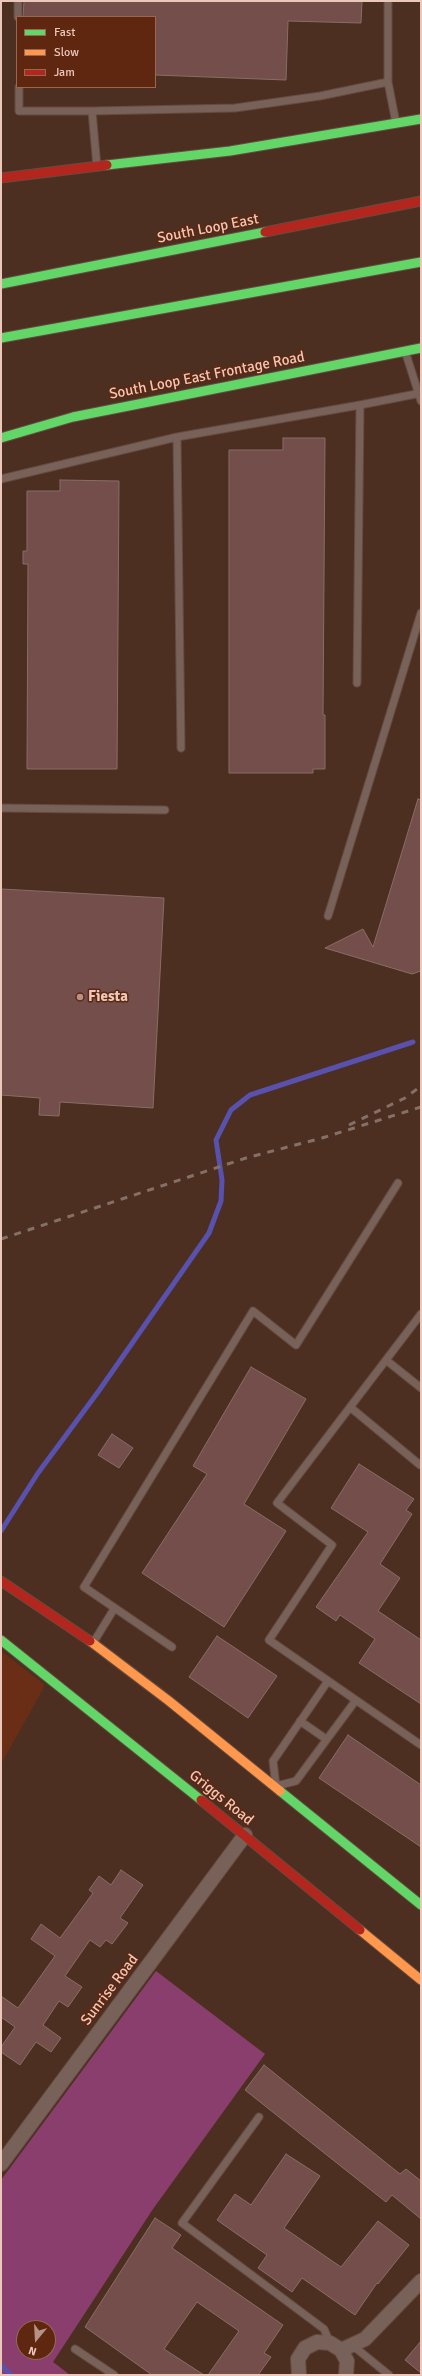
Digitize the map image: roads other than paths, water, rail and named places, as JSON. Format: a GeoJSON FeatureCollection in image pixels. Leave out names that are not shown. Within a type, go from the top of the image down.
{"type":"FeatureCollection","features":[{"type":"Feature","properties":{"kind":"main road"},"geometry":{"type":"LineString","coordinates":[[1,178],[97,168],[230,151],[421,119]]}},
{"type":"Feature","properties":{"kind":"main road","name":"South Loop East"},"geometry":{"type":"LineString","coordinates":[[1,284],[421,201]]}},
{"type":"Feature","properties":{"kind":"main road"},"geometry":{"type":"LineString","coordinates":[[1,338],[421,262]]}},
{"type":"Feature","properties":{"kind":"main road"},"geometry":{"type":"LineString","coordinates":[[400,266],[421,267]]}},
{"type":"Feature","properties":{"kind":"main road","name":"South Loop East Frontage Road"},"geometry":{"type":"LineString","coordinates":[[1,438],[74,416],[421,348]]}},
{"type":"Feature","properties":{"kind":"main road"},"geometry":{"type":"LineString","coordinates":[[1,1581],[93,1643],[276,1786],[421,1905]]}},
{"type":"Feature","properties":{"kind":"main road","name":"Griggs Road"},"geometry":{"type":"LineString","coordinates":[[3,1643],[245,1835],[421,1980]]}},
{"type":"Feature","properties":{"kind":"street","name":"Sunrise Road"},"geometry":{"type":"LineString","coordinates":[[1,2164],[245,1835]]}},
{"type":"Feature","properties":{"kind":"street"},"geometry":{"type":"LineString","coordinates":[[299,2375],[298,2359],[305,2348],[317,2342],[341,2346],[365,2340],[421,2281]]}},
{"type":"Feature","properties":{"kind":"street"},"geometry":{"type":"LineString","coordinates":[[341,2346],[347,2361],[346,2375]]}},
{"type":"Feature","properties":{"kind":"lane"},"geometry":{"type":"LineString","coordinates":[[18,1],[18,16]]}},
{"type":"Feature","properties":{"kind":"lane"},"geometry":{"type":"LineString","coordinates":[[388,1],[388,82],[396,124]]}},
{"type":"Feature","properties":{"kind":"lane"},"geometry":{"type":"LineString","coordinates":[[19,88],[19,110],[92,111],[235,108],[320,96],[388,82]]}},
{"type":"Feature","properties":{"kind":"lane"},"geometry":{"type":"LineString","coordinates":[[92,111],[97,168]]}},
{"type":"Feature","properties":{"kind":"lane"},"geometry":{"type":"LineString","coordinates":[[405,351],[420,393],[421,402]]}},
{"type":"Feature","properties":{"kind":"lane"},"geometry":{"type":"LineString","coordinates":[[1,479],[177,437],[420,393]]}},
{"type":"Feature","properties":{"kind":"lane"},"geometry":{"type":"LineString","coordinates":[[357,683],[360,405]]}},
{"type":"Feature","properties":{"kind":"lane"},"geometry":{"type":"LineString","coordinates":[[177,437],[181,748]]}},
{"type":"Feature","properties":{"kind":"lane"},"geometry":{"type":"LineString","coordinates":[[328,916],[421,613]]}},
{"type":"Feature","properties":{"kind":"lane"},"geometry":{"type":"LineString","coordinates":[[1,808],[165,810]]}},
{"type":"Feature","properties":{"kind":"lane"},"geometry":{"type":"LineString","coordinates":[[172,1647],[114,1609],[84,1587],[253,1311],[296,1345],[398,1183]]}},
{"type":"Feature","properties":{"kind":"lane"},"geometry":{"type":"LineString","coordinates":[[421,1314],[277,1503],[332,1545],[269,1640],[421,1745]]}},
{"type":"Feature","properties":{"kind":"lane"},"geometry":{"type":"LineString","coordinates":[[386,1360],[421,1388]]}},
{"type":"Feature","properties":{"kind":"lane"},"geometry":{"type":"LineString","coordinates":[[350,1407],[420,1465],[421,1463]]}},
{"type":"Feature","properties":{"kind":"lane"},"geometry":{"type":"LineString","coordinates":[[93,1643],[114,1609]]}},
{"type":"Feature","properties":{"kind":"lane"},"geometry":{"type":"LineString","coordinates":[[328,1681],[273,1762],[276,1786],[296,1781],[356,1700]]}},
{"type":"Feature","properties":{"kind":"lane"},"geometry":{"type":"LineString","coordinates":[[300,1721],[326,1739]]}},
{"type":"Feature","properties":{"kind":"lane"},"geometry":{"type":"LineString","coordinates":[[259,2117],[182,2223],[324,2329],[341,2346],[389,2375]]}},
{"type":"Feature","properties":{"kind":"lane"},"geometry":{"type":"LineString","coordinates":[[76,2349],[114,2375]]}},
{"type":"Feature","properties":{"kind":"waterway"},"geometry":{"type":"LineString","coordinates":[[1,1531],[38,1473],[98,1392],[209,1233],[221,1201],[222,1180],[216,1140],[231,1110],[250,1095],[413,1042]]}},
{"type":"Feature","properties":{"kind":"waterway"},"geometry":{"type":"LineString","coordinates":[[1,2365],[11,2375]]}},
{"type":"Feature","properties":{"kind":"railway"},"geometry":{"type":"LineString","coordinates":[[349,1125],[405,1098],[421,1086]]}},
{"type":"Feature","properties":{"kind":"railway"},"geometry":{"type":"LineString","coordinates":[[1,1239],[246,1158],[322,1138],[421,1107]]}},
{"type":"Feature","properties":{"kind":"place","name":"Fiesta"},"geometry":{"type":"Point","coordinates":[80,997]}}]}
